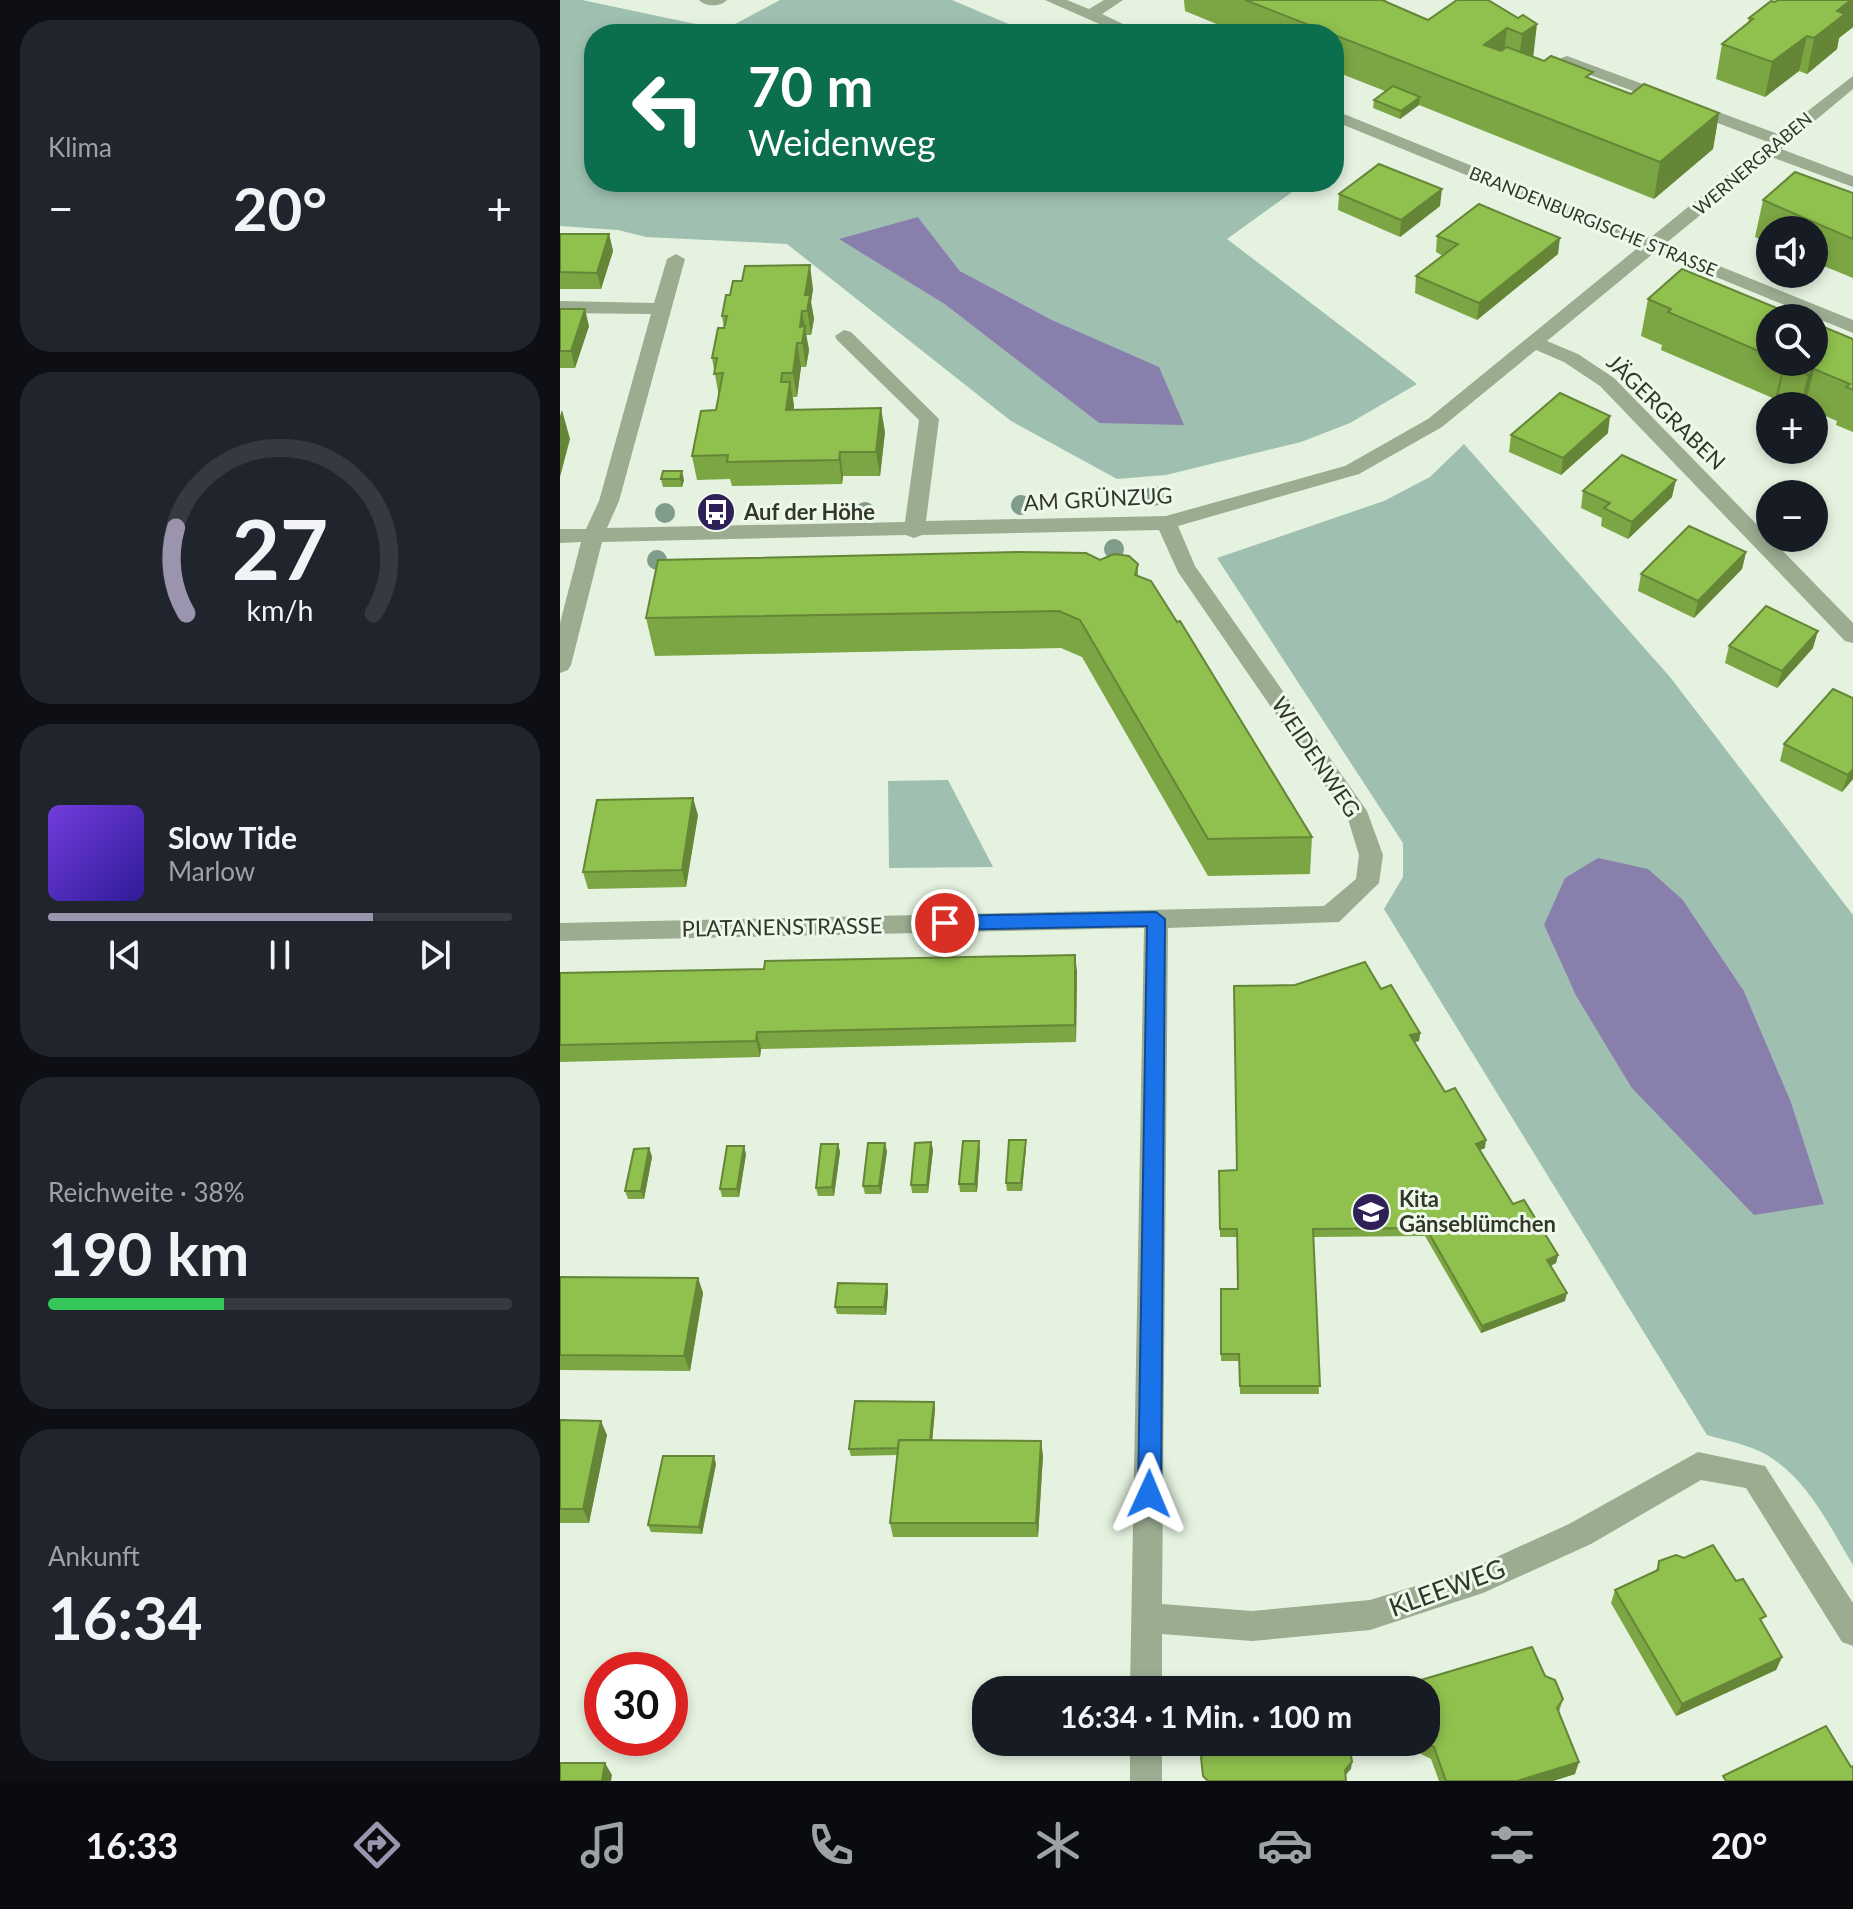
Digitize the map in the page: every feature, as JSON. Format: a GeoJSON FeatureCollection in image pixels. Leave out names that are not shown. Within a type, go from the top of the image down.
{"type":"FeatureCollection","features":[{"type":"Feature","properties":{"kind":"street"},"geometry":{"type":"LineString","coordinates":[[707,0],[719,0]]}},
{"type":"Feature","properties":{"kind":"street"},"geometry":{"type":"LineString","coordinates":[[1053,0],[1112,24]]}},
{"type":"Feature","properties":{"kind":"street"},"geometry":{"type":"LineString","coordinates":[[1090,15],[1115,0]]}},
{"type":"Feature","properties":{"kind":"street"},"geometry":{"type":"LineString","coordinates":[[1567,61],[1853,182]]}},
{"type":"Feature","properties":{"kind":"street","name":"WERNERGRABEN"},"geometry":{"type":"LineString","coordinates":[[1652,247],[1853,81]]}},
{"type":"Feature","properties":{"kind":"street","name":"BRANDENBURGISCHE STRASSE"},"geometry":{"type":"LineString","coordinates":[[1344,119],[1853,327]]}},
{"type":"Feature","properties":{"kind":"street","name":"AM GRÜNZUG"},"geometry":{"type":"LineString","coordinates":[[560,536],[914,531],[1166,523],[1352,470],[1435,423],[1652,247]]}},
{"type":"Feature","properties":{"kind":"street"},"geometry":{"type":"LineString","coordinates":[[560,665],[593,536],[609,501],[676,259]]}},
{"type":"Feature","properties":{"kind":"street"},"geometry":{"type":"LineString","coordinates":[[560,307],[660,309]]}},
{"type":"Feature","properties":{"kind":"street"},"geometry":{"type":"LineString","coordinates":[[844,336],[929,419],[914,531]]}},
{"type":"Feature","properties":{"kind":"street","name":"JÄGERGRABEN"},"geometry":{"type":"LineString","coordinates":[[1534,342],[1571,358],[1607,382],[1853,636]]}},
{"type":"Feature","properties":{"kind":"street","name":"WEIDENWEG"},"geometry":{"type":"LineString","coordinates":[[1099,919],[1330,915],[1367,883],[1371,855],[1359,817],[1185,567],[1166,523]]}},
{"type":"Feature","properties":{"kind":"street","name":"PLATANENSTRASSE"},"geometry":{"type":"LineString","coordinates":[[560,932],[1099,919]]}},
{"type":"Feature","properties":{"kind":"street"},"geometry":{"type":"LineString","coordinates":[[1146,1676],[1156,919]]}},
{"type":"Feature","properties":{"kind":"street","name":"KLEEWEG"},"geometry":{"type":"LineString","coordinates":[[1147,1618],[1252,1626],[1370,1615],[1472,1583],[1580,1534],[1698,1466],[1724,1468],[1755,1476],[1853,1631]]}},
{"type":"Feature","properties":{"kind":"street"},"geometry":{"type":"LineString","coordinates":[[1146,1756],[1146,1781]]}},
{"type":"Feature","properties":{"kind":"green space"},"geometry":{"type":"Polygon","coordinates":[[[560,0],[582,0],[696,24],[584,24],[584,192],[1292,192],[1227,239],[1417,384],[1350,423],[1301,442],[1166,475],[1117,479],[1011,421],[787,244],[646,237],[618,230],[560,226],[560,0]],[[918,217],[943,303],[1099,423],[1054,321],[960,271],[918,217]]]}},
{"type":"Feature","properties":{"kind":"green space"},"geometry":{"type":"Polygon","coordinates":[[[780,0],[952,0],[1008,24],[735,24],[780,0]]]}},
{"type":"Feature","properties":{"kind":"green space"},"geometry":{"type":"Polygon","coordinates":[[[1464,444],[1670,677],[1853,915],[1853,1565],[1819,1509],[1788,1471],[1760,1452],[1707,1435],[1384,909],[1403,877],[1403,843],[1217,558],[1384,501],[1430,477],[1464,444]],[[1683,900],[1544,925],[1576,996],[1631,1087],[1824,1204],[1791,1102],[1744,991],[1683,900]]]}},
{"type":"Feature","properties":{"kind":"green space"},"geometry":{"type":"Polygon","coordinates":[[[948,780],[993,867],[889,868],[888,781],[948,780]]]}},
{"type":"Feature","properties":{"kind":"shaded area"},"geometry":{"type":"Polygon","coordinates":[[[918,217],[960,271],[1054,321],[1159,367],[1184,425],[1099,423],[943,303],[839,239],[918,217]]]}},
{"type":"Feature","properties":{"kind":"shaded area"},"geometry":{"type":"Polygon","coordinates":[[[1598,858],[1648,869],[1683,900],[1744,991],[1791,1102],[1824,1204],[1754,1215],[1631,1087],[1576,996],[1544,925],[1565,878],[1598,858]]]}},
{"type":"Feature","properties":{"kind":"building"},"geometry":{"type":"Polygon","coordinates":[[[1245,0],[1382,0],[1428,20],[1457,0],[1488,0],[1518,18],[1523,15],[1537,24],[1522,34],[1507,28],[1484,45],[1501,51],[1507,47],[1544,61],[1551,56],[1593,72],[1586,77],[1631,94],[1644,84],[1719,113],[1660,162],[1344,39],[1344,24],[1306,24],[1245,0]]]}},
{"type":"Feature","properties":{"kind":"building"},"geometry":{"type":"Polygon","coordinates":[[[1851,0],[1837,11],[1845,14],[1814,38],[1807,36],[1772,62],[1722,44],[1753,19],[1749,18],[1771,1],[1851,0]]]}},
{"type":"Feature","properties":{"kind":"building"},"geometry":{"type":"Polygon","coordinates":[[[1393,86],[1420,97],[1401,111],[1374,100],[1393,86]]]}},
{"type":"Feature","properties":{"kind":"building"},"geometry":{"type":"Polygon","coordinates":[[[1379,164],[1442,189],[1401,220],[1339,194],[1379,164]]]}},
{"type":"Feature","properties":{"kind":"building"},"geometry":{"type":"Polygon","coordinates":[[[1795,172],[1853,193],[1853,239],[1828,228],[1828,216],[1800,216],[1763,200],[1795,172]]]}},
{"type":"Feature","properties":{"kind":"building"},"geometry":{"type":"Polygon","coordinates":[[[1479,204],[1560,238],[1479,303],[1416,276],[1458,244],[1437,236],[1479,204]]]}},
{"type":"Feature","properties":{"kind":"building"},"geometry":{"type":"Polygon","coordinates":[[[560,234],[609,234],[597,273],[560,272],[560,234]]]}},
{"type":"Feature","properties":{"kind":"building"},"geometry":{"type":"Polygon","coordinates":[[[810,265],[805,295],[810,295],[807,311],[802,311],[800,327],[805,326],[802,343],[797,343],[793,373],[782,373],[781,382],[790,382],[786,410],[881,408],[876,452],[840,452],[839,460],[727,462],[728,455],[692,456],[701,411],[716,410],[723,373],[714,374],[717,358],[712,358],[718,328],[724,328],[727,316],[722,316],[726,295],[730,295],[733,281],[742,281],[745,266],[810,265]]]}},
{"type":"Feature","properties":{"kind":"building"},"geometry":{"type":"Polygon","coordinates":[[[1682,269],[1767,304],[1756,304],[1756,350],[1668,312],[1671,309],[1648,299],[1682,269]]]}},
{"type":"Feature","properties":{"kind":"building"},"geometry":{"type":"Polygon","coordinates":[[[560,309],[585,309],[571,351],[560,351],[560,309]]]}},
{"type":"Feature","properties":{"kind":"building"},"geometry":{"type":"Polygon","coordinates":[[[1828,329],[1853,339],[1853,390],[1846,387],[1850,384],[1828,375],[1828,329]]]}},
{"type":"Feature","properties":{"kind":"building"},"geometry":{"type":"Polygon","coordinates":[[[1560,393],[1610,416],[1563,458],[1511,435],[1560,393]]]}},
{"type":"Feature","properties":{"kind":"building"},"geometry":{"type":"Polygon","coordinates":[[[1622,455],[1676,480],[1632,522],[1604,508],[1610,503],[1583,491],[1622,455]]]}},
{"type":"Feature","properties":{"kind":"building"},"geometry":{"type":"Polygon","coordinates":[[[663,471],[682,471],[680,479],[661,479],[663,471]]]}},
{"type":"Feature","properties":{"kind":"building"},"geometry":{"type":"Polygon","coordinates":[[[1689,526],[1746,552],[1698,601],[1641,574],[1689,526]]]}},
{"type":"Feature","properties":{"kind":"building"},"geometry":{"type":"Polygon","coordinates":[[[1086,553],[1100,560],[1114,554],[1129,556],[1138,564],[1135,575],[1151,581],[1177,622],[1180,621],[1312,837],[1208,839],[1080,620],[1059,611],[646,618],[658,560],[1086,553]]]}},
{"type":"Feature","properties":{"kind":"building"},"geometry":{"type":"Polygon","coordinates":[[[1766,606],[1818,631],[1782,671],[1729,646],[1766,606]]]}},
{"type":"Feature","properties":{"kind":"building"},"geometry":{"type":"Polygon","coordinates":[[[1833,689],[1853,698],[1853,769],[1848,775],[1784,744],[1833,689]]]}},
{"type":"Feature","properties":{"kind":"building"},"geometry":{"type":"Polygon","coordinates":[[[693,798],[682,870],[583,872],[597,800],[693,798]]]}},
{"type":"Feature","properties":{"kind":"building"},"geometry":{"type":"Polygon","coordinates":[[[1075,955],[1075,1025],[757,1032],[756,1041],[560,1045],[560,973],[764,969],[765,961],[1075,955]]]}},
{"type":"Feature","properties":{"kind":"building","name":"Kita Gänseblümchen"},"geometry":{"type":"Polygon","coordinates":[[[1365,962],[1381,989],[1391,985],[1420,1033],[1410,1035],[1445,1092],[1455,1088],[1486,1140],[1476,1144],[1513,1204],[1524,1200],[1558,1255],[1547,1260],[1567,1293],[1482,1326],[1426,1228],[1313,1229],[1320,1386],[1240,1386],[1239,1354],[1221,1354],[1221,1289],[1238,1289],[1237,1229],[1220,1229],[1219,1171],[1237,1170],[1234,986],[1295,985],[1365,962]]]}},
{"type":"Feature","properties":{"kind":"building"},"geometry":{"type":"Polygon","coordinates":[[[1009,1140],[1026,1140],[1021,1183],[1006,1183],[1009,1140]]]}},
{"type":"Feature","properties":{"kind":"building"},"geometry":{"type":"Polygon","coordinates":[[[963,1141],[979,1141],[975,1184],[959,1184],[963,1141]]]}},
{"type":"Feature","properties":{"kind":"building"},"geometry":{"type":"Polygon","coordinates":[[[931,1142],[927,1185],[911,1185],[915,1143],[931,1142]]]}},
{"type":"Feature","properties":{"kind":"building"},"geometry":{"type":"Polygon","coordinates":[[[868,1143],[885,1143],[879,1186],[863,1186],[868,1143]]]}},
{"type":"Feature","properties":{"kind":"building"},"geometry":{"type":"Polygon","coordinates":[[[821,1144],[838,1144],[832,1187],[816,1188],[821,1144]]]}},
{"type":"Feature","properties":{"kind":"building"},"geometry":{"type":"Polygon","coordinates":[[[727,1146],[744,1146],[737,1189],[720,1189],[727,1146]]]}},
{"type":"Feature","properties":{"kind":"building"},"geometry":{"type":"Polygon","coordinates":[[[649,1148],[641,1191],[625,1191],[634,1149],[649,1148]]]}},
{"type":"Feature","properties":{"kind":"building"},"geometry":{"type":"Polygon","coordinates":[[[560,1277],[698,1278],[684,1356],[560,1355],[560,1277]]]}},
{"type":"Feature","properties":{"kind":"building"},"geometry":{"type":"Polygon","coordinates":[[[838,1283],[887,1284],[884,1307],[835,1307],[838,1283]]]}},
{"type":"Feature","properties":{"kind":"building"},"geometry":{"type":"Polygon","coordinates":[[[855,1401],[934,1402],[930,1440],[899,1440],[898,1448],[849,1449],[855,1401]]]}},
{"type":"Feature","properties":{"kind":"building"},"geometry":{"type":"Polygon","coordinates":[[[560,1420],[601,1421],[583,1509],[560,1509],[560,1420]]]}},
{"type":"Feature","properties":{"kind":"building"},"geometry":{"type":"Polygon","coordinates":[[[899,1440],[1041,1441],[1036,1523],[890,1523],[899,1440]]]}},
{"type":"Feature","properties":{"kind":"building"},"geometry":{"type":"Polygon","coordinates":[[[663,1456],[714,1456],[699,1527],[648,1525],[663,1456]]]}},
{"type":"Feature","properties":{"kind":"building"},"geometry":{"type":"Polygon","coordinates":[[[1713,1545],[1736,1581],[1743,1579],[1766,1616],[1760,1619],[1782,1657],[1682,1704],[1615,1590],[1658,1570],[1659,1561],[1676,1555],[1684,1558],[1713,1545]]]}},
{"type":"Feature","properties":{"kind":"building"},"geometry":{"type":"Polygon","coordinates":[[[1532,1647],[1545,1676],[1555,1680],[1563,1699],[1557,1708],[1579,1762],[1517,1781],[1446,1781],[1437,1756],[1440,1756],[1440,1676],[1435,1676],[1532,1647]]]}},
{"type":"Feature","properties":{"kind":"building"},"geometry":{"type":"Polygon","coordinates":[[[1826,1726],[1853,1766],[1853,1781],[1726,1781],[1723,1776],[1826,1726]]]}},
{"type":"Feature","properties":{"kind":"building"},"geometry":{"type":"Polygon","coordinates":[[[1351,1756],[1352,1762],[1345,1770],[1346,1781],[1208,1781],[1203,1776],[1201,1757],[1351,1756]]]}},
{"type":"Feature","properties":{"kind":"building"},"geometry":{"type":"Polygon","coordinates":[[[560,1763],[605,1763],[602,1781],[560,1781],[560,1763]]]}},
{"type":"Feature","properties":{"kind":"place","name":"Auf der Höhe"},"geometry":{"type":"Point","coordinates":[716,512]}},
{"type":"Feature","properties":{"kind":"place","name":"Kita Gänseblümchen"},"geometry":{"type":"Point","coordinates":[1371,1212]}},
{"type":"Feature","properties":{"kind":"route"},"geometry":{"type":"LineString","coordinates":[[945,923],[1156,919],[1149,1494]]}}]}
